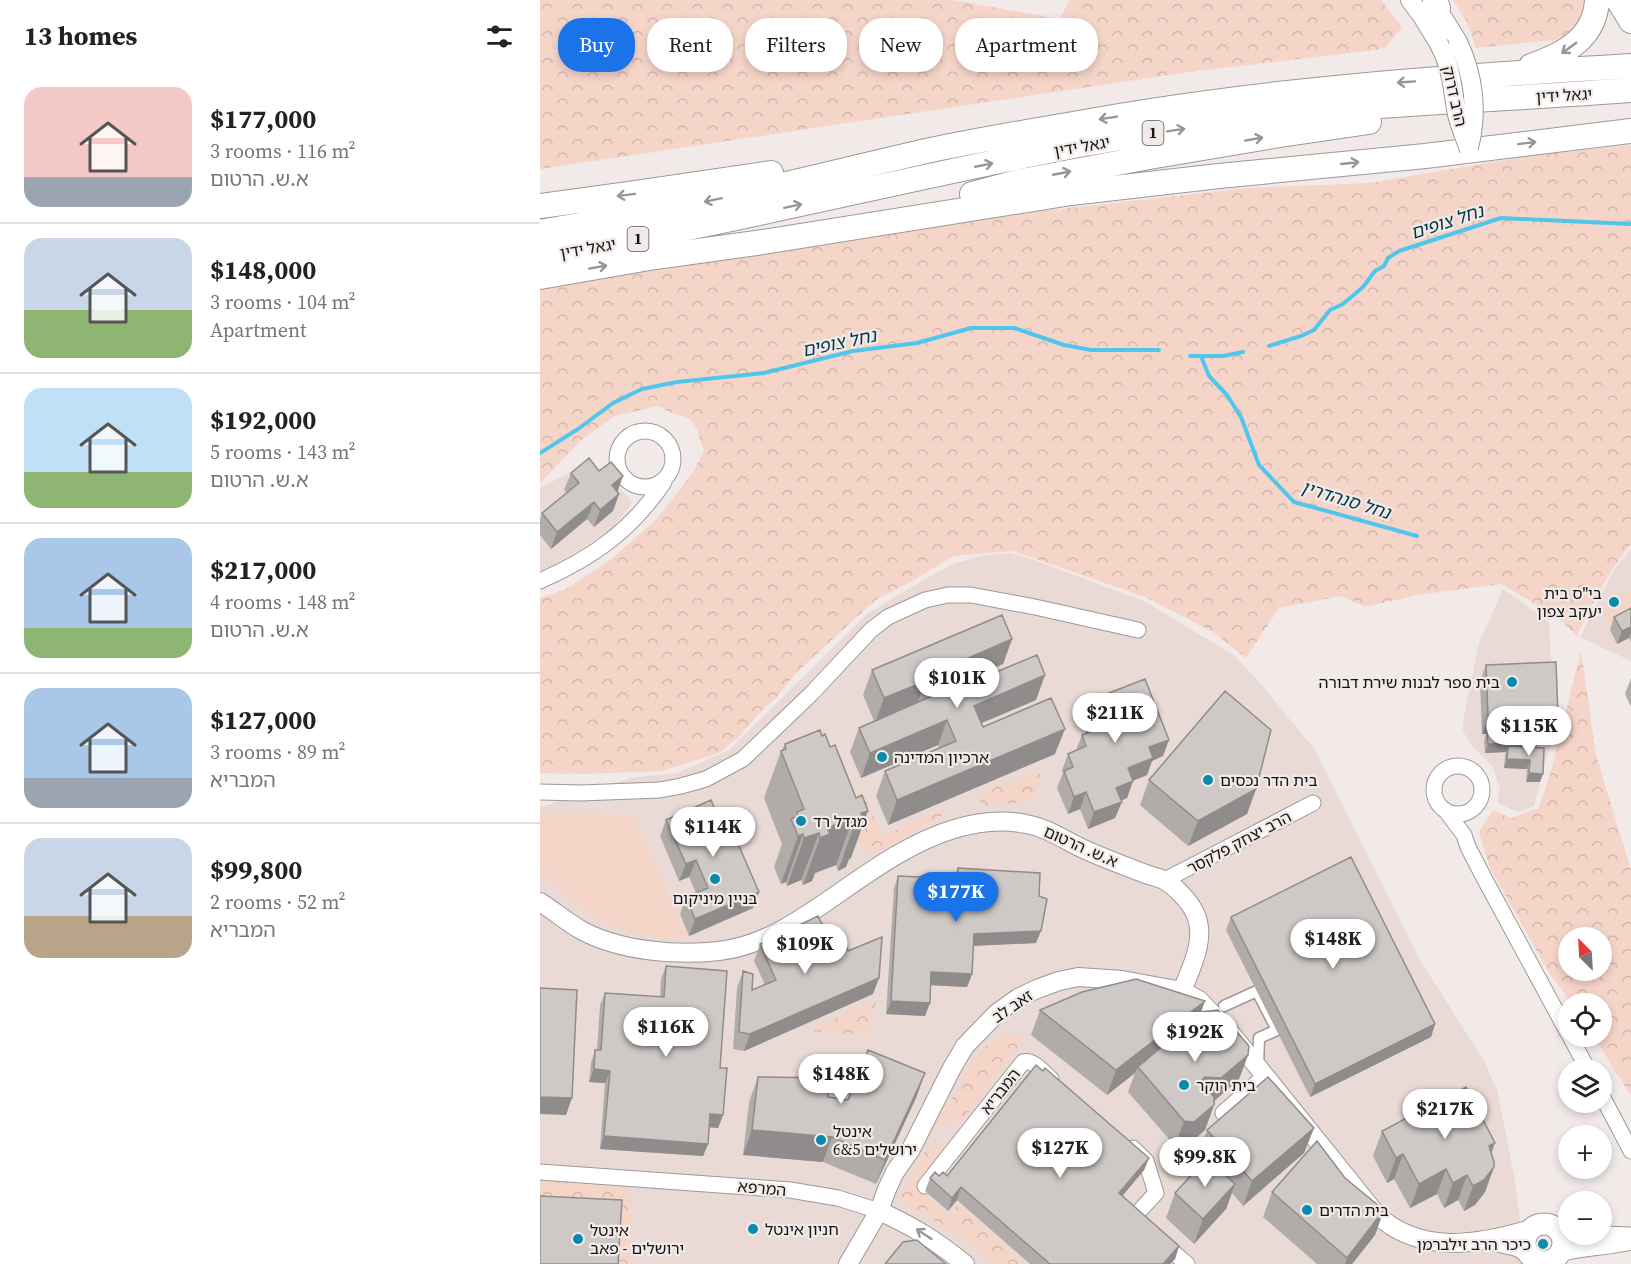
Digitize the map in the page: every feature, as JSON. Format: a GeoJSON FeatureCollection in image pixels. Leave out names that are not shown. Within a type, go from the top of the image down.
{"type":"FeatureCollection","features":[{"type":"Feature","properties":{"kind":"highway"},"geometry":{"type":"LineString","coordinates":[[1506,75],[1556,57],[1579,40],[1587,32],[1594,19],[1597,0]]}},
{"type":"Feature","properties":{"kind":"highway"},"geometry":{"type":"LineString","coordinates":[[1618,0],[1631,21]]}},
{"type":"Feature","properties":{"kind":"highway","name":"יגאל ידין"},"geometry":{"type":"LineString","coordinates":[[540,232],[632,217],[933,150],[1085,122],[1250,97],[1360,85],[1631,66]]}},
{"type":"Feature","properties":{"kind":"highway","name":"יגאל ידין"},"geometry":{"type":"LineString","coordinates":[[540,256],[714,224],[1086,144],[1209,124],[1319,111],[1430,102],[1631,90]]}},
{"type":"Feature","properties":{"kind":"highway"},"geometry":{"type":"LineString","coordinates":[[863,225],[1017,182],[1149,157],[1291,133],[1577,94]]}},
{"type":"Feature","properties":{"kind":"highway"},"geometry":{"type":"LineString","coordinates":[[540,277],[1071,193],[1631,131]]}},
{"type":"Feature","properties":{"kind":"highway"},"geometry":{"type":"LineString","coordinates":[[540,206],[933,150]]}},
{"type":"Feature","properties":{"kind":"main road"},"geometry":{"type":"LineString","coordinates":[[1558,1228],[1548,1224],[1531,1229],[1525,1240],[1530,1258],[1543,1263],[1550,1262],[1557,1259],[1563,1245]]}},
{"type":"Feature","properties":{"kind":"street","name":"הרב דרוק"},"geometry":{"type":"LineString","coordinates":[[1410,0],[1440,44],[1448,63],[1456,111],[1469,150]]}},
{"type":"Feature","properties":{"kind":"street","name":"הרב דרוק"},"geometry":{"type":"LineString","coordinates":[[1435,3],[1458,42],[1466,62],[1474,107],[1474,130],[1469,150]]}},
{"type":"Feature","properties":{"kind":"street"},"geometry":{"type":"LineString","coordinates":[[540,582],[595,553],[636,518],[672,470],[674,460],[669,443],[655,432],[636,432],[628,436],[618,451],[616,460],[618,468],[636,499],[636,518]]}},
{"type":"Feature","properties":{"kind":"street"},"geometry":{"type":"LineString","coordinates":[[626,481],[643,488],[652,487],[667,477]]}},
{"type":"Feature","properties":{"kind":"street"},"geometry":{"type":"LineString","coordinates":[[540,792],[660,790],[706,779],[743,759],[812,694],[871,630],[888,617],[925,600],[948,595],[980,596],[1138,630]]}},
{"type":"Feature","properties":{"kind":"street"},"geometry":{"type":"LineString","coordinates":[[1446,811],[1454,814],[1469,812],[1481,800],[1483,792],[1479,776],[1466,766],[1458,765],[1442,771],[1434,784],[1436,800],[1464,836],[1558,1016]]}},
{"type":"Feature","properties":{"kind":"street","name":"הרב יצחק פלקסר"},"geometry":{"type":"LineString","coordinates":[[1165,880],[1313,803]]}},
{"type":"Feature","properties":{"kind":"street"},"geometry":{"type":"LineString","coordinates":[[1464,836],[1469,812]]}},
{"type":"Feature","properties":{"kind":"street","name":"א.ש. הרטום"},"geometry":{"type":"LineString","coordinates":[[540,902],[582,931],[641,950],[670,953],[717,951],[742,947],[785,930],[880,865],[953,829],[976,824],[1024,823],[1043,828],[1087,850],[1165,880],[1188,901],[1196,915],[1199,944],[1182,991]]}},
{"type":"Feature","properties":{"kind":"street","name":"זאב לב"},"geometry":{"type":"LineString","coordinates":[[848,1264],[879,1211],[896,1193],[903,1180],[911,1149],[965,1046],[997,1013],[1018,998],[1037,989],[1078,977],[1122,980],[1182,991]]}},
{"type":"Feature","properties":{"kind":"street"},"geometry":{"type":"LineString","coordinates":[[1182,991],[1199,1000],[1233,1036],[1354,1189],[1386,1224],[1408,1235],[1439,1243],[1485,1240],[1531,1229]]}},
{"type":"Feature","properties":{"kind":"street"},"geometry":{"type":"LineString","coordinates":[[1223,1113],[1262,1072],[1259,1038],[1277,1030],[1257,991],[1224,1006]]}},
{"type":"Feature","properties":{"kind":"street","name":"המבריא"},"geometry":{"type":"LineString","coordinates":[[925,1186],[1023,1062],[1026,1060],[1031,1062],[1065,1090]]}},
{"type":"Feature","properties":{"kind":"street"},"geometry":{"type":"LineString","coordinates":[[1611,1113],[1631,1151]]}},
{"type":"Feature","properties":{"kind":"street"},"geometry":{"type":"LineString","coordinates":[[1125,1141],[1146,1161],[1156,1193],[1134,1218],[1186,1264]]}},
{"type":"Feature","properties":{"kind":"street","name":"המרפא"},"geometry":{"type":"LineString","coordinates":[[540,1172],[790,1190],[838,1198],[879,1211],[906,1223],[965,1264]]}},
{"type":"Feature","properties":{"kind":"street"},"geometry":{"type":"LineString","coordinates":[[1612,1234],[1631,1235]]}},
{"type":"Feature","properties":{"kind":"street"},"geometry":{"type":"LineString","coordinates":[[1485,1240],[1504,1244],[1530,1258]]}},
{"type":"Feature","properties":{"kind":"street"},"geometry":{"type":"LineString","coordinates":[[1557,1259],[1576,1249],[1631,1242]]}},
{"type":"Feature","properties":{"kind":"shaded area"},"geometry":{"type":"Polygon","coordinates":[[[578,468],[602,471],[633,502],[613,528],[540,573],[540,488],[578,468]]]}},
{"type":"Feature","properties":{"kind":"shaded area","name":"בי\"ס בית יעקב צפון"},"geometry":{"type":"Polygon","coordinates":[[[1631,549],[1631,661],[1580,637],[1615,568],[1631,549]]]}},
{"type":"Feature","properties":{"kind":"shaded area"},"geometry":{"type":"Polygon","coordinates":[[[1008,553],[1026,557],[1146,602],[1235,656],[1315,750],[1420,960],[1484,1061],[1497,1090],[1514,1176],[1526,1264],[540,1264],[540,807],[631,778],[677,773],[729,750],[866,615],[953,564],[981,556],[1008,553]]]}},
{"type":"Feature","properties":{"kind":"shaded area","name":"בית ספר לבנות שירת דבורה"},"geometry":{"type":"Polygon","coordinates":[[[1503,589],[1549,622],[1555,726],[1534,806],[1518,812],[1497,803],[1500,789],[1493,767],[1471,745],[1463,731],[1479,643],[1503,589]]]}},
{"type":"Feature","properties":{"kind":"green space"},"geometry":{"type":"Polygon","coordinates":[[[540,0],[953,0],[1054,18],[955,18],[955,72],[1098,72],[1098,18],[1060,18],[1069,0],[1381,0],[1402,27],[1386,47],[1376,50],[1189,72],[540,169],[540,0]]]}},
{"type":"Feature","properties":{"kind":"green space"},"geometry":{"type":"Polygon","coordinates":[[[1453,0],[1584,0],[1585,10],[1569,35],[1554,40],[1476,48],[1467,22],[1453,0]]]}},
{"type":"Feature","properties":{"kind":"green space"},"geometry":{"type":"Polygon","coordinates":[[[1631,145],[1631,544],[1608,577],[1577,636],[1556,616],[1501,584],[1417,595],[1365,607],[1341,596],[1279,608],[1246,658],[1213,632],[1145,597],[1013,551],[953,556],[877,599],[796,673],[738,738],[719,753],[662,771],[540,773],[540,598],[566,589],[609,561],[657,519],[693,472],[704,451],[696,427],[689,418],[658,406],[615,416],[580,441],[540,483],[540,288],[593,275],[1008,215],[1247,188],[1369,183],[1529,156],[1631,145]]]}},
{"type":"Feature","properties":{"kind":"green space"},"geometry":{"type":"Polygon","coordinates":[[[1631,591],[1631,614],[1611,625],[1601,608],[1631,591]]]}},
{"type":"Feature","properties":{"kind":"green space"},"geometry":{"type":"Polygon","coordinates":[[[1581,651],[1596,755],[1631,870],[1631,1096],[1612,1066],[1612,1059],[1608,1059],[1600,1047],[1612,1047],[1612,993],[1564,993],[1549,973],[1490,868],[1479,832],[1493,810],[1511,818],[1539,808],[1552,767],[1581,651]]]}},
{"type":"Feature","properties":{"kind":"green space"},"geometry":{"type":"Polygon","coordinates":[[[1042,769],[1032,802],[982,806],[978,794],[1042,769]]]}},
{"type":"Feature","properties":{"kind":"green space"},"geometry":{"type":"Polygon","coordinates":[[[862,791],[883,836],[945,807],[947,813],[870,856],[859,842],[836,798],[862,791]]]}},
{"type":"Feature","properties":{"kind":"green space"},"geometry":{"type":"Polygon","coordinates":[[[540,812],[633,814],[687,937],[667,939],[623,931],[589,914],[540,872],[540,812]]]}},
{"type":"Feature","properties":{"kind":"green space"},"geometry":{"type":"Polygon","coordinates":[[[877,999],[868,1035],[806,1031],[877,999]]]}},
{"type":"Feature","properties":{"kind":"green space"},"geometry":{"type":"Polygon","coordinates":[[[1004,1036],[1019,1036],[1024,1039],[962,1121],[935,1127],[976,1056],[989,1043],[1004,1036]]]}},
{"type":"Feature","properties":{"kind":"green space"},"geometry":{"type":"Polygon","coordinates":[[[950,1142],[919,1185],[949,1216],[958,1204],[1025,1264],[994,1264],[955,1233],[899,1199],[928,1146],[950,1142]]]}},
{"type":"Feature","properties":{"kind":"green space"},"geometry":{"type":"Polygon","coordinates":[[[540,1178],[613,1182],[627,1187],[632,1198],[631,1264],[619,1264],[620,1208],[540,1204],[540,1178]]]}},
{"type":"Feature","properties":{"kind":"building"},"geometry":{"type":"Polygon","coordinates":[[[589,458],[599,471],[611,462],[623,476],[612,485],[619,494],[600,510],[594,502],[557,532],[542,513],[579,483],[571,473],[589,458]]]}},
{"type":"Feature","properties":{"kind":"building"},"geometry":{"type":"Polygon","coordinates":[[[1631,608],[1631,627],[1622,631],[1614,617],[1631,608]]]}},
{"type":"Feature","properties":{"kind":"building"},"geometry":{"type":"Polygon","coordinates":[[[1002,615],[1012,639],[948,667],[958,688],[1037,655],[1045,675],[974,706],[983,727],[1051,698],[1065,729],[897,800],[885,771],[956,741],[947,720],[870,753],[859,728],[932,696],[926,681],[884,698],[872,670],[1002,615]]]}},
{"type":"Feature","properties":{"kind":"building"},"geometry":{"type":"Polygon","coordinates":[[[1556,662],[1558,715],[1488,717],[1486,665],[1556,662]]]}},
{"type":"Feature","properties":{"kind":"building"},"geometry":{"type":"Polygon","coordinates":[[[1145,679],[1169,740],[1149,747],[1153,758],[1128,768],[1133,781],[1116,788],[1122,802],[1094,812],[1086,792],[1074,797],[1064,771],[1073,767],[1068,754],[1086,746],[1082,735],[1097,729],[1086,702],[1145,679]]]}},
{"type":"Feature","properties":{"kind":"building","name":"בית הדר נכסים"},"geometry":{"type":"Polygon","coordinates":[[[1225,691],[1271,730],[1256,789],[1198,821],[1149,780],[1225,691]]]}},
{"type":"Feature","properties":{"kind":"building"},"geometry":{"type":"Polygon","coordinates":[[[820,730],[822,736],[825,734],[830,747],[835,745],[856,798],[862,795],[868,811],[861,813],[863,820],[855,823],[853,818],[827,828],[830,834],[820,838],[819,833],[804,838],[803,834],[798,836],[791,819],[798,816],[797,812],[804,809],[781,751],[786,749],[785,744],[820,730]]]}},
{"type":"Feature","properties":{"kind":"building"},"geometry":{"type":"Polygon","coordinates":[[[1537,730],[1538,742],[1488,744],[1487,732],[1537,730]]]}},
{"type":"Feature","properties":{"kind":"building"},"geometry":{"type":"Polygon","coordinates":[[[1508,746],[1544,748],[1543,774],[1529,773],[1530,760],[1507,759],[1508,746]]]}},
{"type":"Feature","properties":{"kind":"building","name":"בניין מיניקום"},"geometry":{"type":"Polygon","coordinates":[[[711,800],[718,817],[725,814],[759,892],[695,919],[686,897],[708,888],[696,860],[686,864],[666,820],[711,800]]]}},
{"type":"Feature","properties":{"kind":"building"},"geometry":{"type":"Polygon","coordinates":[[[1351,857],[1435,1024],[1315,1084],[1231,917],[1351,857]]]}},
{"type":"Feature","properties":{"kind":"building"},"geometry":{"type":"Polygon","coordinates":[[[958,868],[1040,873],[1039,896],[1047,899],[1041,931],[974,934],[972,974],[931,972],[930,1003],[891,1001],[898,876],[943,878],[943,887],[957,888],[958,868]]]}},
{"type":"Feature","properties":{"kind":"building"},"geometry":{"type":"Polygon","coordinates":[[[818,916],[833,947],[845,943],[848,951],[882,937],[879,978],[750,1034],[739,1032],[743,971],[753,974],[752,990],[776,980],[760,944],[818,916]]]}},
{"type":"Feature","properties":{"kind":"building"},"geometry":{"type":"Polygon","coordinates":[[[666,966],[727,971],[720,1068],[727,1068],[723,1115],[710,1114],[708,1144],[604,1136],[610,1071],[594,1069],[595,1050],[601,1050],[605,993],[664,997],[666,966]]]}},
{"type":"Feature","properties":{"kind":"building"},"geometry":{"type":"Polygon","coordinates":[[[1136,979],[1205,1001],[1116,1070],[1040,1010],[1082,992],[1136,979]]]}},
{"type":"Feature","properties":{"kind":"building"},"geometry":{"type":"Polygon","coordinates":[[[540,988],[577,990],[572,1098],[540,1097],[540,988]]]}},
{"type":"Feature","properties":{"kind":"building","name":"בית רוקר"},"geometry":{"type":"Polygon","coordinates":[[[1218,1010],[1249,1046],[1248,1055],[1221,1078],[1205,1077],[1201,1081],[1214,1097],[1214,1105],[1194,1122],[1184,1121],[1138,1067],[1202,1012],[1218,1010]]]}},
{"type":"Feature","properties":{"kind":"building","name":"אינטל ירושלים 5&6"},"geometry":{"type":"Polygon","coordinates":[[[868,1050],[925,1073],[885,1160],[832,1137],[752,1130],[758,1077],[830,1078],[828,1097],[848,1100],[868,1050]]]}},
{"type":"Feature","properties":{"kind":"building"},"geometry":{"type":"Polygon","coordinates":[[[1036,1065],[1043,1071],[1045,1068],[1149,1158],[1119,1193],[1179,1246],[1163,1264],[1050,1264],[961,1187],[952,1198],[930,1178],[935,1172],[939,1176],[943,1172],[947,1176],[1036,1065]]]}},
{"type":"Feature","properties":{"kind":"building"},"geometry":{"type":"Polygon","coordinates":[[[1268,1077],[1314,1128],[1252,1181],[1207,1130],[1268,1077]]]}},
{"type":"Feature","properties":{"kind":"building"},"geometry":{"type":"Polygon","coordinates":[[[1466,1087],[1495,1143],[1489,1146],[1494,1167],[1484,1180],[1473,1186],[1467,1175],[1453,1183],[1446,1169],[1419,1184],[1403,1154],[1396,1158],[1382,1131],[1466,1087]]]}},
{"type":"Feature","properties":{"kind":"building"},"geometry":{"type":"Polygon","coordinates":[[[1317,1141],[1345,1178],[1384,1210],[1347,1258],[1272,1192],[1317,1141]]]}},
{"type":"Feature","properties":{"kind":"building"},"geometry":{"type":"Polygon","coordinates":[[[1207,1158],[1235,1184],[1203,1219],[1175,1193],[1207,1158]]]}},
{"type":"Feature","properties":{"kind":"building","name":"אינטל ירושלים - פאב"},"geometry":{"type":"Polygon","coordinates":[[[540,1196],[622,1200],[618,1264],[540,1264],[540,1196]]]}},
{"type":"Feature","properties":{"kind":"building"},"geometry":{"type":"Polygon","coordinates":[[[917,1240],[946,1264],[885,1264],[903,1242],[917,1240]]]}},
{"type":"Feature","properties":{"kind":"waterway","name":"נחל צופים"},"geometry":{"type":"LineString","coordinates":[[1269,346],[1314,330],[1330,310],[1343,304],[1363,287],[1375,271],[1384,266],[1388,258],[1399,251],[1501,218],[1631,224]]}},
{"type":"Feature","properties":{"kind":"waterway","name":"נחל צופים"},"geometry":{"type":"LineString","coordinates":[[540,453],[613,403],[642,389],[677,382],[764,373],[853,351],[917,343],[971,328],[1014,328],[1064,345],[1091,350],[1159,350]]}},
{"type":"Feature","properties":{"kind":"waterway","name":"נחל צופים"},"geometry":{"type":"LineString","coordinates":[[1190,356],[1223,356],[1243,352]]}},
{"type":"Feature","properties":{"kind":"waterway","name":"נחל סנהדרין"},"geometry":{"type":"LineString","coordinates":[[1201,356],[1209,376],[1227,395],[1241,417],[1259,465],[1294,502],[1417,536]]}},
{"type":"Feature","properties":{"kind":"place","name":"בי\"ס בית יעקב צפון"},"geometry":{"type":"Point","coordinates":[1614,602]}},
{"type":"Feature","properties":{"kind":"place","name":"בית ספר לבנות שירת דבורה"},"geometry":{"type":"Point","coordinates":[1512,682]}},
{"type":"Feature","properties":{"kind":"place","name":"ארכיון המדינה"},"geometry":{"type":"Point","coordinates":[882,757]}},
{"type":"Feature","properties":{"kind":"place","name":"בית הדר נכסים"},"geometry":{"type":"Point","coordinates":[1208,780]}},
{"type":"Feature","properties":{"kind":"place","name":"מגדל רד"},"geometry":{"type":"Point","coordinates":[801,821]}},
{"type":"Feature","properties":{"kind":"place","name":"בניין מיניקום"},"geometry":{"type":"Point","coordinates":[715,879]}},
{"type":"Feature","properties":{"kind":"place","name":"בית רוקר"},"geometry":{"type":"Point","coordinates":[1184,1085]}},
{"type":"Feature","properties":{"kind":"place","name":"אינטל ירושלים 5&6"},"geometry":{"type":"Point","coordinates":[821,1140]}},
{"type":"Feature","properties":{"kind":"place","name":"בית הדרים"},"geometry":{"type":"Point","coordinates":[1307,1210]}},
{"type":"Feature","properties":{"kind":"place","name":"חניון אינטל"},"geometry":{"type":"Point","coordinates":[753,1229]}},
{"type":"Feature","properties":{"kind":"place","name":"אינטל ירושלים - פאב"},"geometry":{"type":"Point","coordinates":[578,1239]}},
{"type":"Feature","properties":{"kind":"place","name":"כיכר הרב זילברמן"},"geometry":{"type":"Point","coordinates":[1543,1244]}}]}
